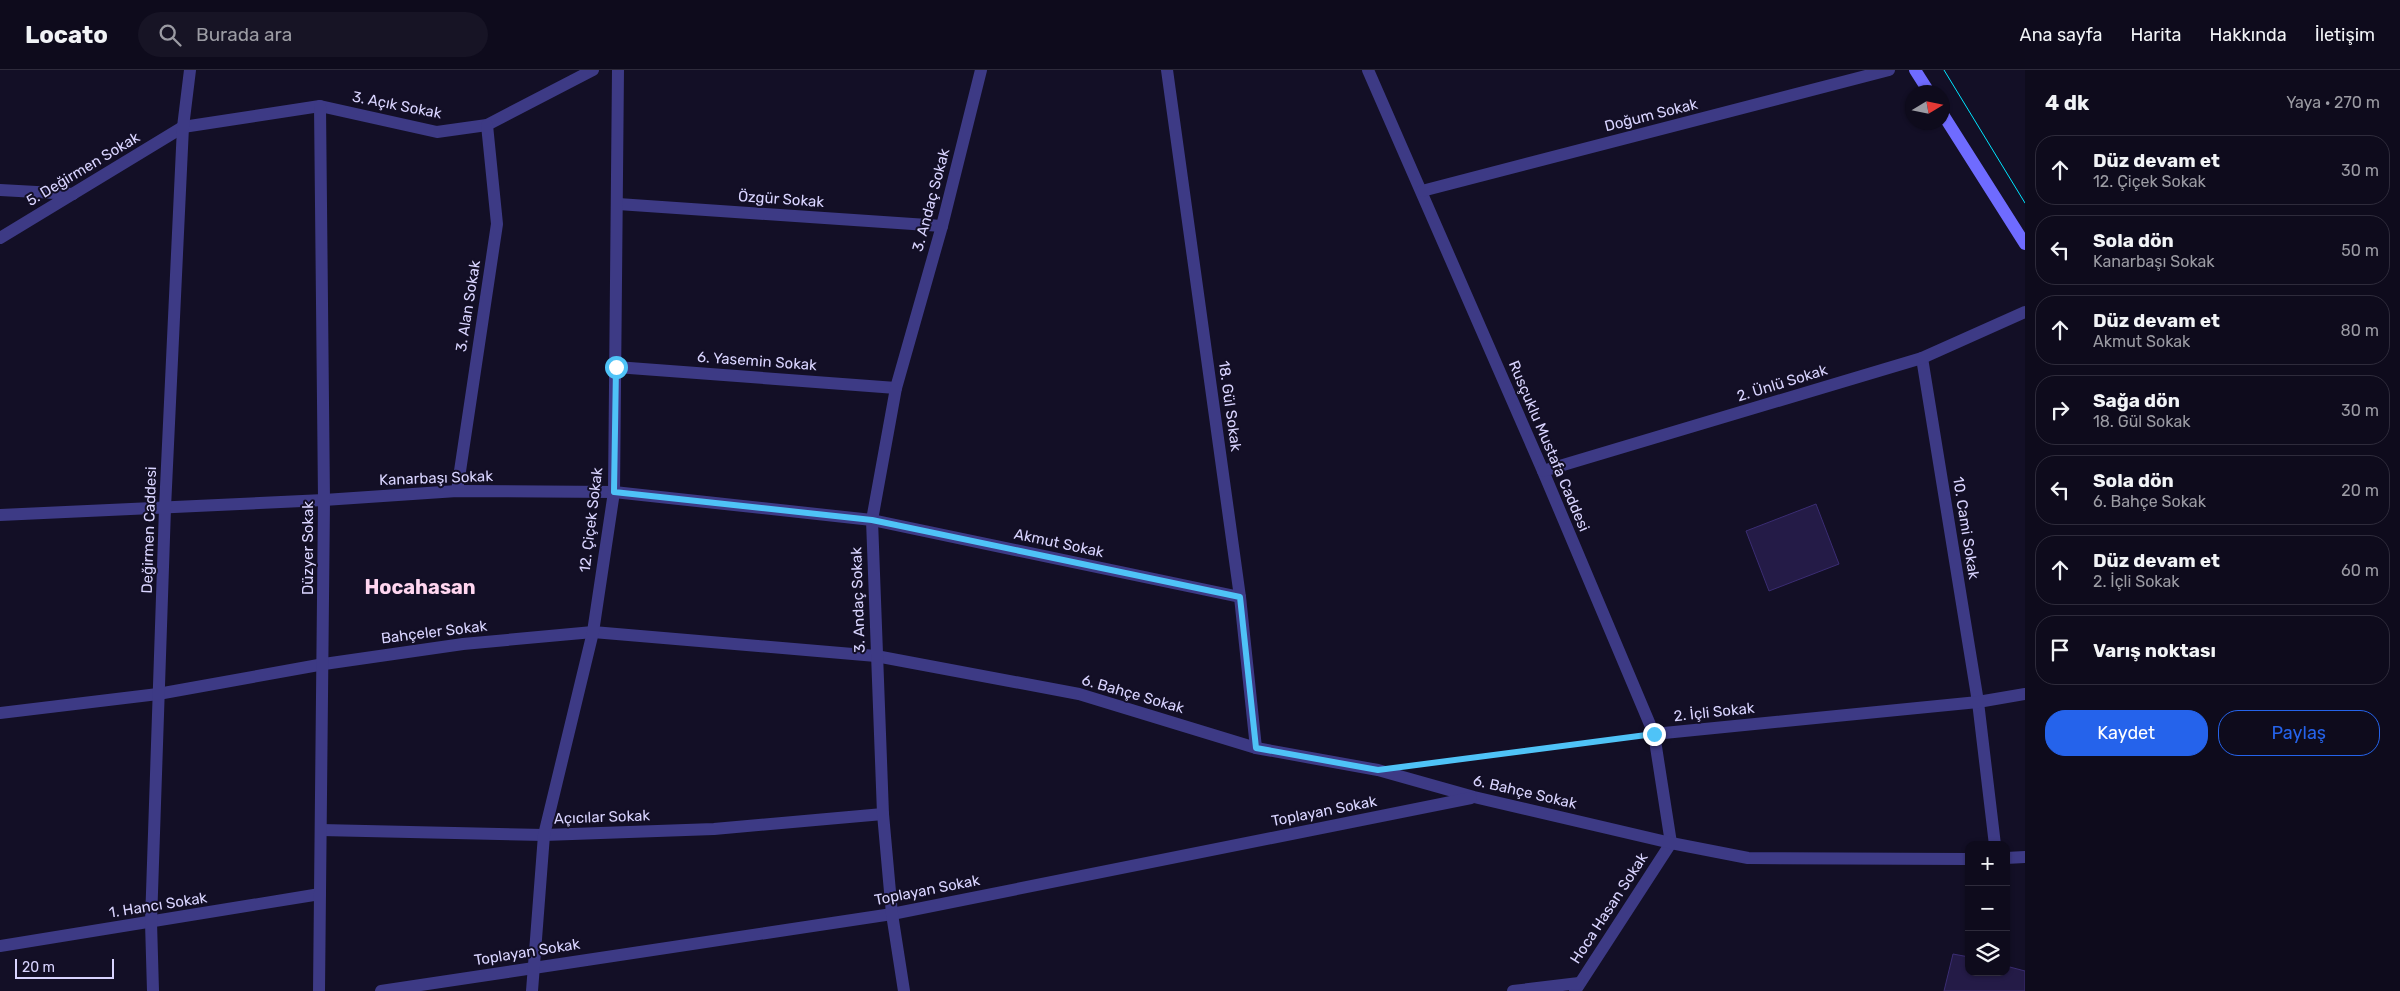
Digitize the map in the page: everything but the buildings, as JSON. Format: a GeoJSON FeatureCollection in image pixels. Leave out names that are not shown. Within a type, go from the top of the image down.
{"type":"FeatureCollection","features":[{"type":"Feature","properties":{"kind":"main road"},"geometry":{"type":"LineString","coordinates":[[1915,70],[1925,85]]}},
{"type":"Feature","properties":{"kind":"main road"},"geometry":{"type":"LineString","coordinates":[[1950,126],[2025,244]]}},
{"type":"Feature","properties":{"kind":"street"},"geometry":{"type":"LineString","coordinates":[[190,75],[202,70]]}},
{"type":"Feature","properties":{"kind":"street","name":"3. Açık Sokak"},"geometry":{"type":"LineString","coordinates":[[183,127],[320,106],[437,132],[487,125],[593,70]]}},
{"type":"Feature","properties":{"kind":"street","name":"12. Çiçek Sokak"},"geometry":{"type":"LineString","coordinates":[[532,991],[544,835],[593,632],[614,492],[618,70]]}},
{"type":"Feature","properties":{"kind":"street","name":"3. Andaç Sokak"},"geometry":{"type":"LineString","coordinates":[[904,991],[892,914],[883,814],[872,520],[896,388],[942,226],[981,70]]}},
{"type":"Feature","properties":{"kind":"street","name":"18. Gül Sokak"},"geometry":{"type":"LineString","coordinates":[[1167,70],[1240,597],[1256,748]]}},
{"type":"Feature","properties":{"kind":"street","name":"Rusçuklu Mustafa Caddesi"},"geometry":{"type":"LineString","coordinates":[[1368,70],[1543,471],[1654,734],[1672,843]]}},
{"type":"Feature","properties":{"kind":"street","name":"Doğum Sokak"},"geometry":{"type":"LineString","coordinates":[[1422,191],[1889,70]]}},
{"type":"Feature","properties":{"kind":"street","name":"Değirmen Caddesi"},"geometry":{"type":"LineString","coordinates":[[153,991],[151,922],[165,508],[183,127],[190,75]]}},
{"type":"Feature","properties":{"kind":"street","name":"Düzyer Sokak"},"geometry":{"type":"LineString","coordinates":[[319,991],[324,664],[320,106]]}},
{"type":"Feature","properties":{"kind":"street","name":"3. Alan Sokak"},"geometry":{"type":"LineString","coordinates":[[457,491],[497,224],[487,125]]}},
{"type":"Feature","properties":{"kind":"street","name":"5. Değirmen Sokak"},"geometry":{"type":"LineString","coordinates":[[0,238],[183,127]]}},
{"type":"Feature","properties":{"kind":"street"},"geometry":{"type":"LineString","coordinates":[[0,190],[73,194]]}},
{"type":"Feature","properties":{"kind":"street","name":"Özgür Sokak"},"geometry":{"type":"LineString","coordinates":[[618,204],[942,226]]}},
{"type":"Feature","properties":{"kind":"street","name":"2. Ünlü Sokak"},"geometry":{"type":"LineString","coordinates":[[1543,471],[1922,358],[2025,312]]}},
{"type":"Feature","properties":{"kind":"street","name":"10. Cami Sokak"},"geometry":{"type":"LineString","coordinates":[[1922,358],[1978,702],[1995,841]]}},
{"type":"Feature","properties":{"kind":"street","name":"6. Yasemin Sokak"},"geometry":{"type":"LineString","coordinates":[[616,367],[896,388]]}},
{"type":"Feature","properties":{"kind":"street","name":"Kanarbaşı Sokak"},"geometry":{"type":"LineString","coordinates":[[0,515],[324,500],[457,491],[614,492],[872,520]]}},
{"type":"Feature","properties":{"kind":"street","name":"Akmut Sokak"},"geometry":{"type":"LineString","coordinates":[[872,520],[1240,597]]}},
{"type":"Feature","properties":{"kind":"street","name":"Bahçeler Sokak"},"geometry":{"type":"LineString","coordinates":[[0,713],[158,694],[324,664],[463,644],[593,632],[876,656]]}},
{"type":"Feature","properties":{"kind":"street","name":"6. Bahçe Sokak"},"geometry":{"type":"LineString","coordinates":[[876,656],[1079,694],[1256,748],[1378,770],[1474,797],[1672,843],[1748,858],[1965,859]]}},
{"type":"Feature","properties":{"kind":"street","name":"2. İçli Sokak"},"geometry":{"type":"LineString","coordinates":[[1654,734],[1978,702],[2025,694]]}},
{"type":"Feature","properties":{"kind":"street","name":"Toplayan Sokak"},"geometry":{"type":"LineString","coordinates":[[381,991],[892,914],[1474,797]]}},
{"type":"Feature","properties":{"kind":"street","name":"Açıcılar Sokak"},"geometry":{"type":"LineString","coordinates":[[321,830],[544,835],[714,829],[883,814]]}},
{"type":"Feature","properties":{"kind":"street","name":"Hoca Hasan Sokak"},"geometry":{"type":"LineString","coordinates":[[1577,987],[1672,843]]}},
{"type":"Feature","properties":{"kind":"street"},"geometry":{"type":"LineString","coordinates":[[2010,858],[2025,857]]}},
{"type":"Feature","properties":{"kind":"street","name":"1. Hancı Sokak"},"geometry":{"type":"LineString","coordinates":[[0,946],[320,894]]}},
{"type":"Feature","properties":{"kind":"street"},"geometry":{"type":"LineString","coordinates":[[1514,991],[1577,987]]}},
{"type":"Feature","properties":{"kind":"path","name":"2. İçli Sokak"},"geometry":{"type":"LineString","coordinates":[[1437,763],[1654,734]]}},
{"type":"Feature","properties":{"kind":"tram line"},"geometry":{"type":"LineString","coordinates":[[1944,70],[2025,203]]}},
{"type":"Feature","properties":{"kind":"district","name":"Hocahasan"},"geometry":{"type":"Point","coordinates":[420,587]}},
{"type":"Feature","properties":{"kind":"route"},"geometry":{"type":"LineString","coordinates":[[616,367],[614,492],[872,520],[1240,597],[1256,748],[1378,770],[1654,734]]}}]}
